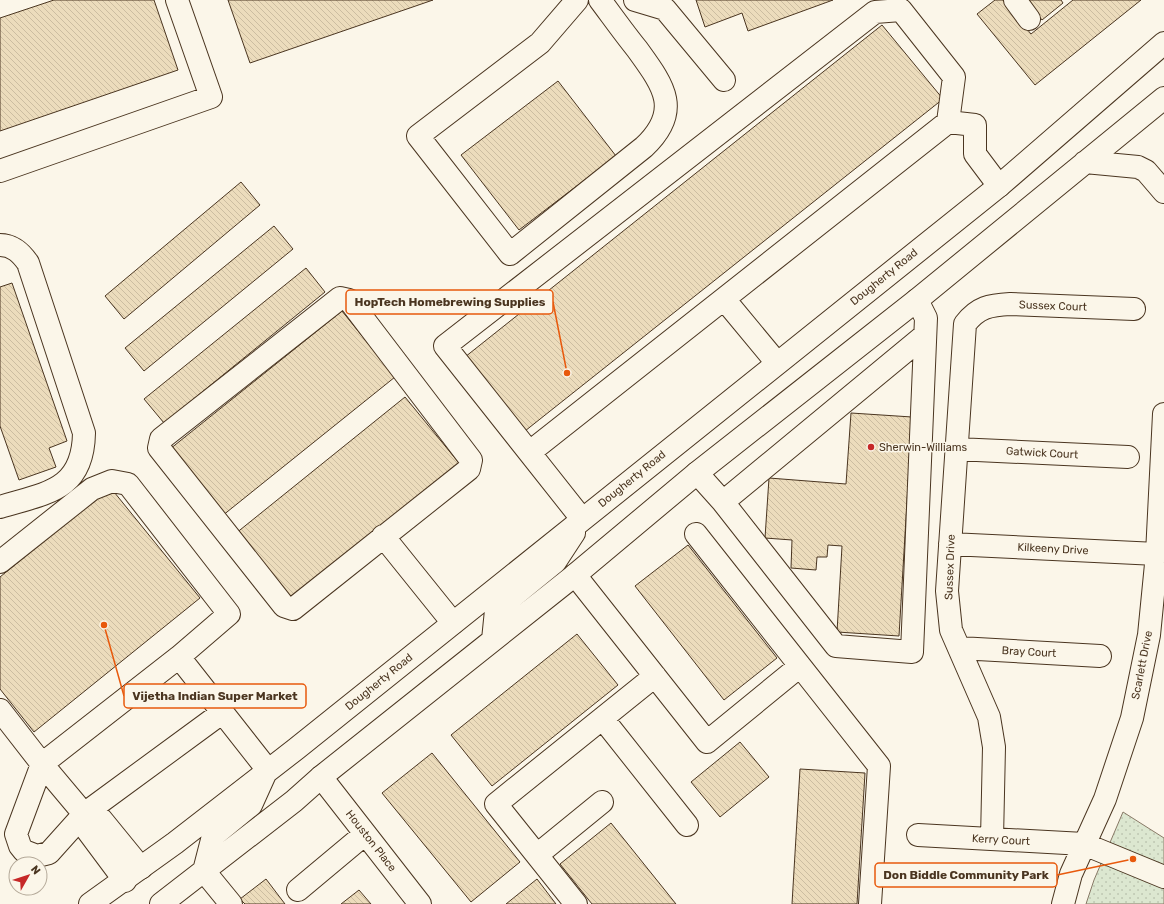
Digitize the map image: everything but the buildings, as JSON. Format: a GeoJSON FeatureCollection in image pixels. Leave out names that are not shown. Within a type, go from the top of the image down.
{"type":"FeatureCollection","features":[{"type":"Feature","properties":{"kind":"main road"},"geometry":{"type":"LineString","coordinates":[[0,171],[212,97],[177,0]]}},
{"type":"Feature","properties":{"kind":"main road"},"geometry":{"type":"LineString","coordinates":[[577,0],[540,42],[418,136],[510,254],[644,148],[656,136],[664,122],[666,105],[664,89],[656,75],[600,0]]}},
{"type":"Feature","properties":{"kind":"main road"},"geometry":{"type":"LineString","coordinates":[[635,0],[665,9],[724,80]]}},
{"type":"Feature","properties":{"kind":"main road"},"geometry":{"type":"LineString","coordinates":[[1015,0],[1029,19]]}},
{"type":"Feature","properties":{"kind":"main road"},"geometry":{"type":"LineString","coordinates":[[493,640],[496,610],[555,562],[582,519],[445,346],[875,12],[901,10],[954,77],[948,122],[530,452]]}},
{"type":"Feature","properties":{"kind":"main road","name":"Dougherty Road"},"geometry":{"type":"LineString","coordinates":[[90,904],[175,843],[268,769],[296,749],[999,186],[1164,44]]}},
{"type":"Feature","properties":{"kind":"main road"},"geometry":{"type":"LineString","coordinates":[[161,904],[294,801],[321,777],[575,575],[697,473],[917,300],[1164,98]]}},
{"type":"Feature","properties":{"kind":"main road"},"geometry":{"type":"LineString","coordinates":[[948,122],[975,125],[975,154],[999,186]]}},
{"type":"Feature","properties":{"kind":"main road"},"geometry":{"type":"LineString","coordinates":[[1085,162],[1138,167],[1146,171],[1164,192]]}},
{"type":"Feature","properties":{"kind":"main road"},"geometry":{"type":"LineString","coordinates":[[0,245],[14,248],[22,254],[28,263],[84,433],[84,450],[78,467],[66,481],[51,491],[0,507]]}},
{"type":"Feature","properties":{"kind":"main road"},"geometry":{"type":"LineString","coordinates":[[340,298],[349,300],[471,460],[469,468],[383,536],[293,609],[284,606],[159,448],[161,439],[340,298]]}},
{"type":"Feature","properties":{"kind":"main road"},"geometry":{"type":"LineString","coordinates":[[724,299],[777,363]]}},
{"type":"Feature","properties":{"kind":"main road"},"geometry":{"type":"LineString","coordinates":[[697,473],[722,502],[836,646],[912,652],[926,318],[917,300]]}},
{"type":"Feature","properties":{"kind":"main road","name":"Sussex Court"},"geometry":{"type":"LineString","coordinates":[[973,314],[991,305],[1010,304],[1134,309]]}},
{"type":"Feature","properties":{"kind":"main road","name":"Sussex Drive"},"geometry":{"type":"LineString","coordinates":[[973,314],[965,324],[946,591],[951,630],[989,717],[994,747],[992,839]]}},
{"type":"Feature","properties":{"kind":"main road"},"geometry":{"type":"LineString","coordinates":[[722,502],[925,335]]}},
{"type":"Feature","properties":{"kind":"main road","name":"Scarlett Drive"},"geometry":{"type":"LineString","coordinates":[[1063,904],[1070,874],[1104,799],[1132,718],[1149,635],[1157,554],[1164,414]]}},
{"type":"Feature","properties":{"kind":"main road","name":"Gatwick Court"},"geometry":{"type":"LineString","coordinates":[[956,449],[1128,456]]}},
{"type":"Feature","properties":{"kind":"main road"},"geometry":{"type":"LineString","coordinates":[[0,562],[92,489],[112,481],[128,484],[229,614],[179,657],[42,764],[16,834],[20,846],[24,851],[36,856],[49,853],[84,814],[223,712]]}},
{"type":"Feature","properties":{"kind":"main road"},"geometry":{"type":"LineString","coordinates":[[696,534],[879,766],[870,904]]}},
{"type":"Feature","properties":{"kind":"main road"},"geometry":{"type":"LineString","coordinates":[[383,536],[453,623]]}},
{"type":"Feature","properties":{"kind":"main road","name":"Kilkeeny Drive"},"geometry":{"type":"LineString","coordinates":[[950,544],[1157,554]]}},
{"type":"Feature","properties":{"kind":"main road"},"geometry":{"type":"LineString","coordinates":[[575,575],[707,742],[800,666]]}},
{"type":"Feature","properties":{"kind":"main road","name":"Bray Court"},"geometry":{"type":"LineString","coordinates":[[959,648],[1100,656]]}},
{"type":"Feature","properties":{"kind":"main road"},"geometry":{"type":"LineString","coordinates":[[179,657],[268,769],[251,805],[213,836],[204,871]]}},
{"type":"Feature","properties":{"kind":"main road"},"geometry":{"type":"LineString","coordinates":[[576,904],[496,804],[655,676]]}},
{"type":"Feature","properties":{"kind":"main road"},"geometry":{"type":"LineString","coordinates":[[0,710],[42,764],[84,814],[102,819],[133,874]]}},
{"type":"Feature","properties":{"kind":"main road"},"geometry":{"type":"LineString","coordinates":[[602,719],[687,825]]}},
{"type":"Feature","properties":{"kind":"main road","name":"Houston Place"},"geometry":{"type":"LineString","coordinates":[[321,777],[420,904]]}},
{"type":"Feature","properties":{"kind":"main road"},"geometry":{"type":"LineString","coordinates":[[537,855],[602,802]]}},
{"type":"Feature","properties":{"kind":"main road"},"geometry":{"type":"LineString","coordinates":[[298,890],[365,834]]}},
{"type":"Feature","properties":{"kind":"main road","name":"Kerry Court"},"geometry":{"type":"LineString","coordinates":[[918,835],[1084,844],[1164,877]]}},
{"type":"Feature","properties":{"kind":"main road"},"geometry":{"type":"LineString","coordinates":[[204,871],[231,904]]}},
{"type":"Feature","properties":{"kind":"green space"},"geometry":{"type":"Polygon","coordinates":[[[1123,812],[1164,838],[1164,904],[1086,904],[1094,880],[1123,812]]]}},
{"type":"Feature","properties":{"kind":"place","name":"HopTech Homebrewing Supplies"},"geometry":{"type":"Point","coordinates":[567,373]}},
{"type":"Feature","properties":{"kind":"place","name":"Sherwin-Williams"},"geometry":{"type":"Point","coordinates":[871,447]}},
{"type":"Feature","properties":{"kind":"place","name":"Vijetha Indian Super Market"},"geometry":{"type":"Point","coordinates":[104,625]}},
{"type":"Feature","properties":{"kind":"place","name":"Don Biddle Community Park"},"geometry":{"type":"Point","coordinates":[1133,859]}}]}
